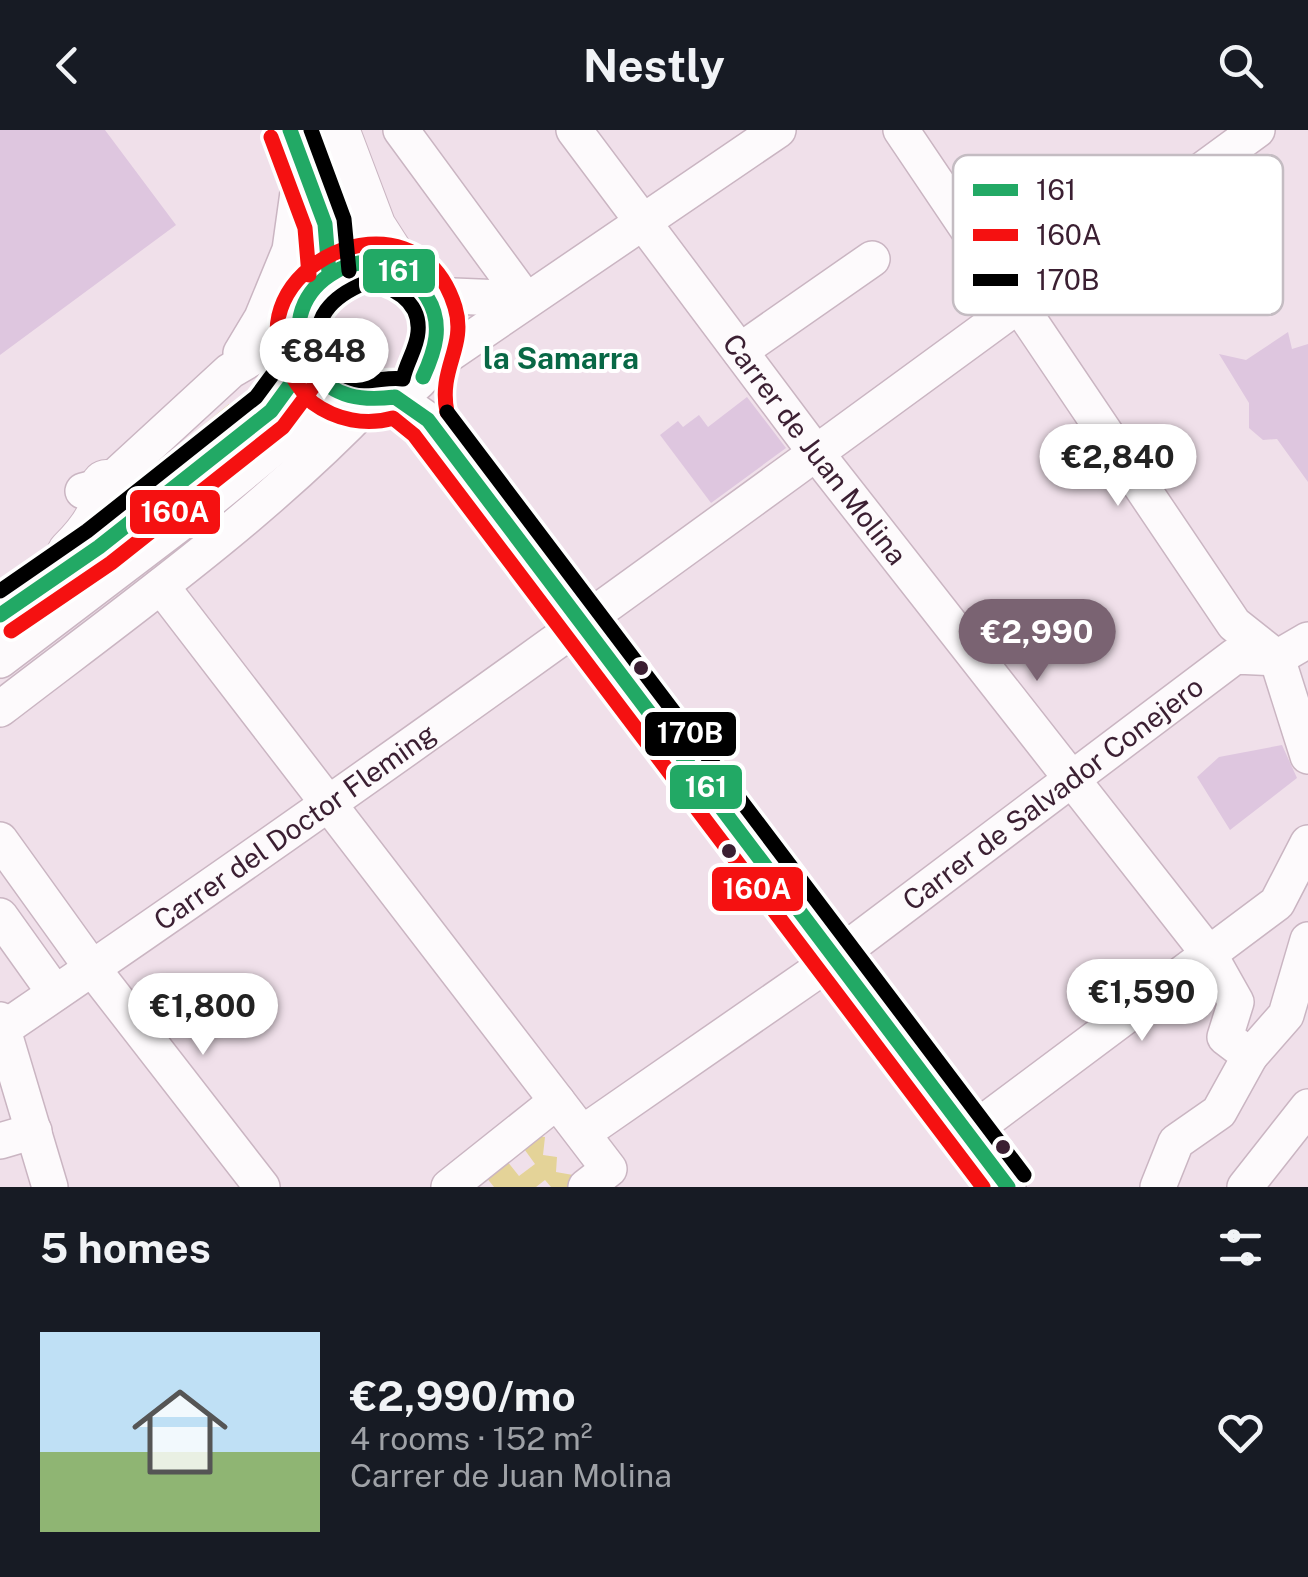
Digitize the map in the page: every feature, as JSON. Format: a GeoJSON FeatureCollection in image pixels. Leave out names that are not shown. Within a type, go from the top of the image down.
{"type":"FeatureCollection","features":[{"type":"Feature","properties":{"kind":"highway"},"geometry":{"type":"LineString","coordinates":[[309,139],[412,281]]}},
{"type":"Feature","properties":{"kind":"highway"},"geometry":{"type":"LineString","coordinates":[[48,578],[99,547],[272,412],[377,384]]}},
{"type":"Feature","properties":{"kind":"highway"},"geometry":{"type":"LineString","coordinates":[[1,649],[48,578],[90,536],[108,496],[95,488]]}},
{"type":"Feature","properties":{"kind":"street"},"geometry":{"type":"LineString","coordinates":[[401,130],[525,299]]}},
{"type":"Feature","properties":{"kind":"street","name":"Carrer de Juan Molina"},"geometry":{"type":"LineString","coordinates":[[574,130],[816,452],[1209,954],[1236,1002],[1225,1036],[1250,1056]]}},
{"type":"Feature","properties":{"kind":"street"},"geometry":{"type":"LineString","coordinates":[[1,649],[377,384],[525,299],[644,224],[778,130]]}},
{"type":"Feature","properties":{"kind":"street"},"geometry":{"type":"LineString","coordinates":[[901,130],[953,206]]}},
{"type":"Feature","properties":{"kind":"street","name":"Carrer del Doctor Fleming"},"geometry":{"type":"LineString","coordinates":[[1223,155],[1257,130]]}},
{"type":"Feature","properties":{"kind":"street"},"geometry":{"type":"LineString","coordinates":[[309,139],[325,224],[329,274]]}},
{"type":"Feature","properties":{"kind":"street"},"geometry":{"type":"LineString","coordinates":[[230,371],[262,318],[290,250],[309,139]]}},
{"type":"Feature","properties":{"kind":"street"},"geometry":{"type":"LineString","coordinates":[[740,352],[872,259]]}},
{"type":"Feature","properties":{"kind":"street"},"geometry":{"type":"LineString","coordinates":[[95,488],[230,371],[257,355],[329,274],[351,264],[374,262],[412,281],[525,299]]}},
{"type":"Feature","properties":{"kind":"street"},"geometry":{"type":"LineString","coordinates":[[0,709],[161,586],[326,448],[377,384],[439,331],[412,281]]}},
{"type":"Feature","properties":{"kind":"street"},"geometry":{"type":"LineString","coordinates":[[302,308],[300,346],[377,384],[428,420],[1009,1184]]}},
{"type":"Feature","properties":{"kind":"street","name":"Carrer del Doctor Fleming"},"geometry":{"type":"LineString","coordinates":[[2,1024],[55,993],[329,805],[1005,315]]}},
{"type":"Feature","properties":{"kind":"street"},"geometry":{"type":"LineString","coordinates":[[1027,315],[1234,624],[1277,658],[1308,756]]}},
{"type":"Feature","properties":{"kind":"street"},"geometry":{"type":"LineString","coordinates":[[161,586],[583,1133],[606,1181]]}},
{"type":"Feature","properties":{"kind":"street"},"geometry":{"type":"LineString","coordinates":[[1277,658],[1308,640]]}},
{"type":"Feature","properties":{"kind":"street","name":"Carrer de Salvador Conejero"},"geometry":{"type":"LineString","coordinates":[[583,1133],[837,955],[1235,656],[1277,658]]}},
{"type":"Feature","properties":{"kind":"street"},"geometry":{"type":"LineString","coordinates":[[0,840],[92,968],[262,1187]]}},
{"type":"Feature","properties":{"kind":"street"},"geometry":{"type":"LineString","coordinates":[[968,1134],[1277,903],[1308,844]]}},
{"type":"Feature","properties":{"kind":"street"},"geometry":{"type":"LineString","coordinates":[[1277,903],[1308,929]]}},
{"type":"Feature","properties":{"kind":"street"},"geometry":{"type":"LineString","coordinates":[[0,916],[55,993]]}},
{"type":"Feature","properties":{"kind":"street"},"geometry":{"type":"LineString","coordinates":[[1158,1187],[1176,1142],[1219,1112],[1250,1056],[1286,1014],[1308,940]]}},
{"type":"Feature","properties":{"kind":"street"},"geometry":{"type":"LineString","coordinates":[[2,1024],[17,1136],[50,1187]]}},
{"type":"Feature","properties":{"kind":"street"},"geometry":{"type":"LineString","coordinates":[[449,1187],[557,1101]]}},
{"type":"Feature","properties":{"kind":"street"},"geometry":{"type":"LineString","coordinates":[[1245,1187],[1308,1107]]}},
{"type":"Feature","properties":{"kind":"shaded area"},"geometry":{"type":"Polygon","coordinates":[[[229,404],[242,422],[110,525],[124,490],[229,404]]]}},
{"type":"Feature","properties":{"kind":"shaded area"},"geometry":{"type":"Polygon","coordinates":[[[535,1136],[545,1137],[543,1155],[557,1157],[556,1172],[573,1175],[571,1187],[551,1187],[545,1180],[536,1187],[494,1187],[486,1177],[507,1161],[519,1176],[535,1164],[522,1146],[535,1136]]]}},
{"type":"Feature","properties":{"kind":"building"},"geometry":{"type":"Polygon","coordinates":[[[0,130],[105,130],[176,225],[0,355],[0,130]]]}},
{"type":"Feature","properties":{"kind":"building"},"geometry":{"type":"Polygon","coordinates":[[[1288,332],[1292,349],[1308,344],[1308,482],[1277,439],[1263,440],[1249,428],[1249,403],[1219,354],[1246,360],[1288,332]]]}},
{"type":"Feature","properties":{"kind":"building"},"geometry":{"type":"Polygon","coordinates":[[[747,397],[786,448],[711,503],[660,435],[678,421],[683,427],[699,415],[708,427],[747,397]]]}},
{"type":"Feature","properties":{"kind":"building"},"geometry":{"type":"Polygon","coordinates":[[[1282,745],[1297,778],[1230,830],[1197,777],[1219,757],[1282,745]]]}},
{"type":"Feature","properties":{"kind":"transit line","name":"161"},"geometry":{"type":"LineString","coordinates":[[290,130],[325,224],[329,273]]}},
{"type":"Feature","properties":{"kind":"transit line","name":"170B"},"geometry":{"type":"LineString","coordinates":[[311,130],[344,219],[349,271]]}},
{"type":"Feature","properties":{"kind":"transit line","name":"160A"},"geometry":{"type":"LineString","coordinates":[[271,137],[305,228],[309,275]]}},
{"type":"Feature","properties":{"kind":"transit line","name":"160A"},"geometry":{"type":"LineString","coordinates":[[447,412],[446,383],[458,321],[455,307],[434,269],[403,249],[369,244],[334,253],[304,273],[284,302],[277,336],[300,389],[331,414],[362,421],[393,418],[414,435],[983,1187]]}},
{"type":"Feature","properties":{"kind":"transit line","name":"161"},"geometry":{"type":"LineString","coordinates":[[395,397],[350,396],[330,387],[313,370],[300,342],[300,315],[311,292],[330,275],[354,264],[380,263],[405,274],[427,297],[435,317],[436,337],[423,377]]}},
{"type":"Feature","properties":{"kind":"transit line","name":"170B"},"geometry":{"type":"LineString","coordinates":[[365,283],[394,291],[415,311],[417,338],[403,379],[362,381],[348,377],[333,365],[320,342],[319,330],[326,310],[343,294],[365,283]]}},
{"type":"Feature","properties":{"kind":"transit line","name":"170B"},"geometry":{"type":"LineString","coordinates":[[0,591],[87,531],[256,397],[290,351]]}},
{"type":"Feature","properties":{"kind":"transit line","name":"161"},"geometry":{"type":"LineString","coordinates":[[0,615],[99,547],[271,411],[306,363]]}},
{"type":"Feature","properties":{"kind":"transit line","name":"160A"},"geometry":{"type":"LineString","coordinates":[[11,631],[111,563],[283,427],[322,375]]}},
{"type":"Feature","properties":{"kind":"transit line","name":"161"},"geometry":{"type":"LineString","coordinates":[[395,397],[428,420],[1008,1187]]}},
{"type":"Feature","properties":{"kind":"transit line","name":"170B"},"geometry":{"type":"LineString","coordinates":[[447,412],[1024,1175]]}},
{"type":"Feature","properties":{"kind":"district","name":"la Samarra"},"geometry":{"type":"Point","coordinates":[561,359]}}]}
